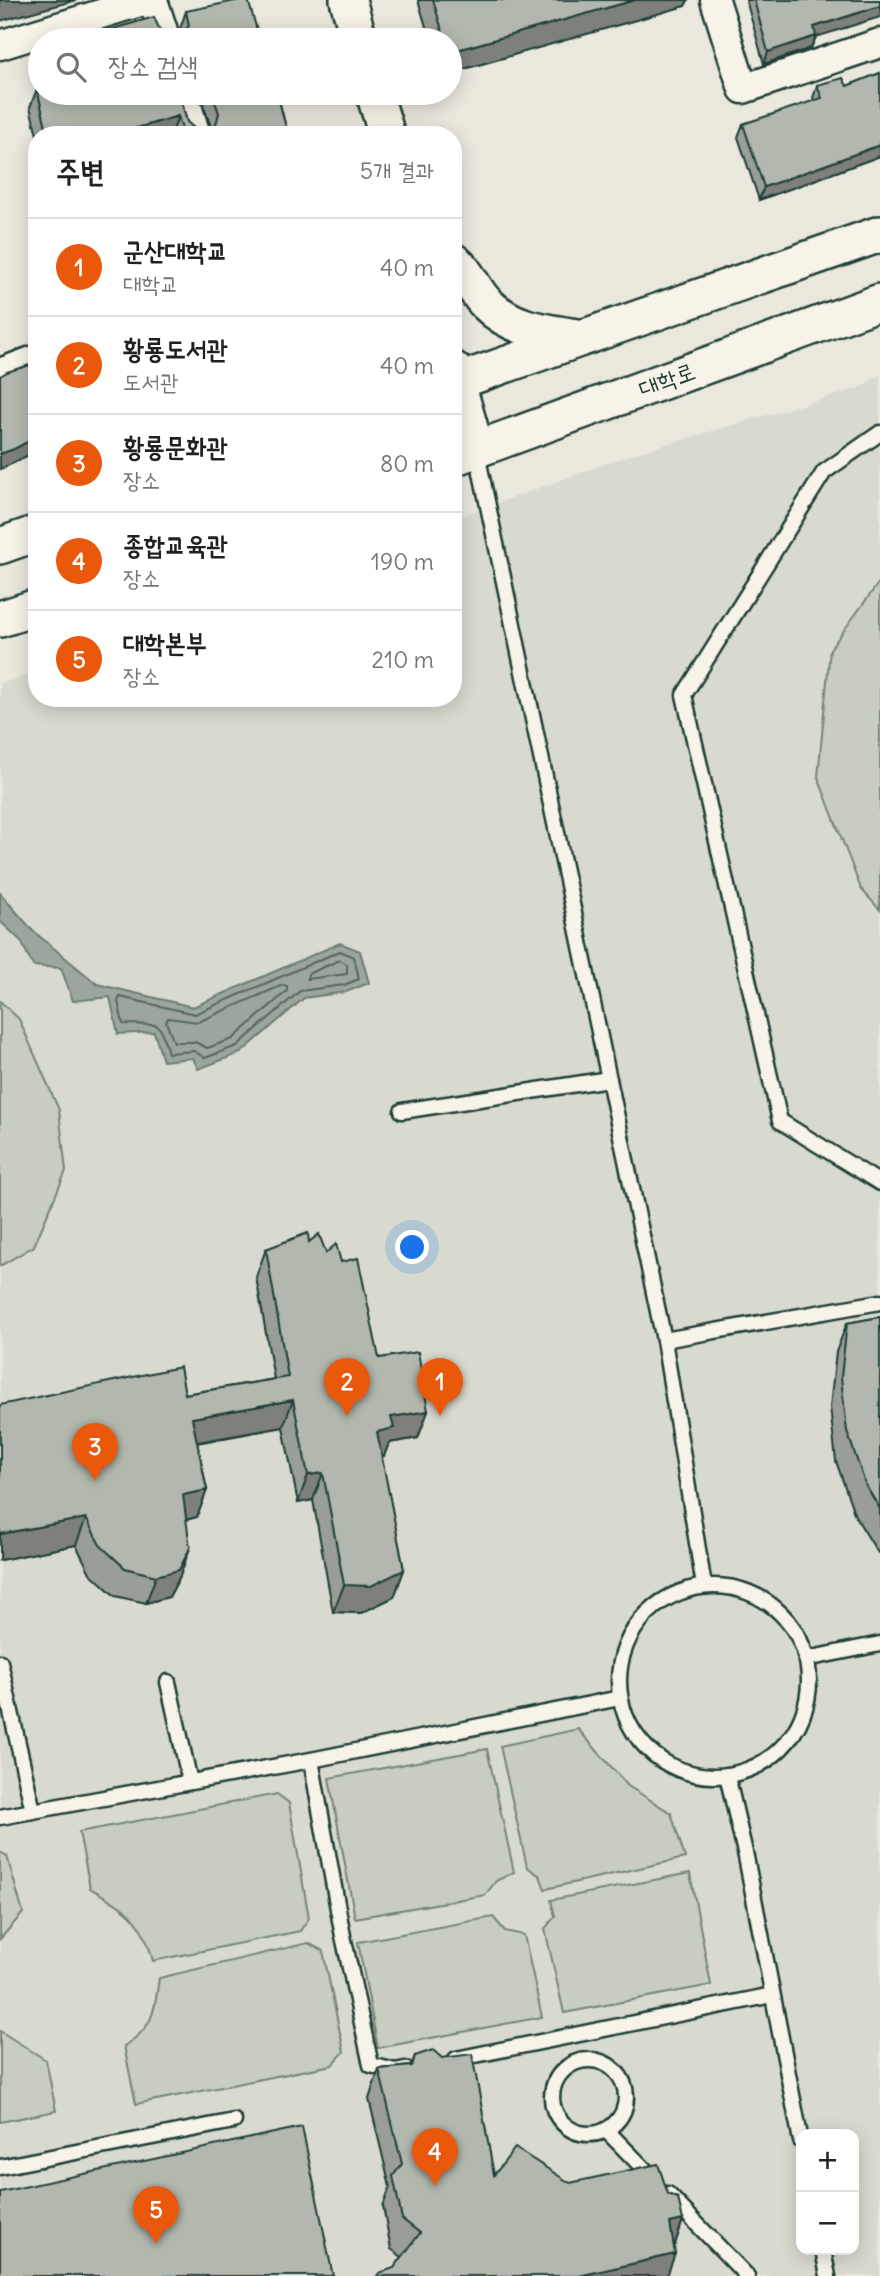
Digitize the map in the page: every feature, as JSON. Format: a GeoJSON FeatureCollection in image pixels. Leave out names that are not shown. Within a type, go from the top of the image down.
{"type":"FeatureCollection","features":[{"type":"Feature","properties":{"kind":"street"},"geometry":{"type":"LineString","coordinates":[[55,28],[146,0]]}},
{"type":"Feature","properties":{"kind":"street"},"geometry":{"type":"LineString","coordinates":[[153,0],[162,28]]}},
{"type":"Feature","properties":{"kind":"street"},"geometry":{"type":"LineString","coordinates":[[348,0],[356,28]]}},
{"type":"Feature","properties":{"kind":"street"},"geometry":{"type":"LineString","coordinates":[[715,0],[743,89],[880,43]]}},
{"type":"Feature","properties":{"kind":"street"},"geometry":{"type":"LineString","coordinates":[[0,45],[28,36]]}},
{"type":"Feature","properties":{"kind":"street"},"geometry":{"type":"LineString","coordinates":[[187,105],[193,126]]}},
{"type":"Feature","properties":{"kind":"street"},"geometry":{"type":"LineString","coordinates":[[378,105],[384,126]]}},
{"type":"Feature","properties":{"kind":"street"},"geometry":{"type":"LineString","coordinates":[[462,376],[582,338],[880,234]]}},
{"type":"Feature","properties":{"kind":"street"},"geometry":{"type":"LineString","coordinates":[[462,267],[486,304],[520,327],[582,338]]}},
{"type":"Feature","properties":{"kind":"street","name":"대학로"},"geometry":{"type":"LineString","coordinates":[[465,454],[880,302]]}},
{"type":"Feature","properties":{"kind":"street"},"geometry":{"type":"LineString","coordinates":[[0,373],[28,362]]}},
{"type":"Feature","properties":{"kind":"street"},"geometry":{"type":"LineString","coordinates":[[462,433],[465,454]]}},
{"type":"Feature","properties":{"kind":"street"},"geometry":{"type":"LineString","coordinates":[[0,546],[28,536]]}},
{"type":"Feature","properties":{"kind":"street"},"geometry":{"type":"LineString","coordinates":[[0,619],[28,610]]}},
{"type":"Feature","properties":{"kind":"lane"},"geometry":{"type":"LineString","coordinates":[[880,433],[824,472],[684,695],[779,1121],[880,1183]]}},
{"type":"Feature","properties":{"kind":"lane"},"geometry":{"type":"LineString","coordinates":[[465,454],[608,1079],[664,1340],[704,1586]]}},
{"type":"Feature","properties":{"kind":"lane"},"geometry":{"type":"LineString","coordinates":[[402,1111],[608,1079]]}},
{"type":"Feature","properties":{"kind":"lane"},"geometry":{"type":"LineString","coordinates":[[664,1340],[880,1302]]}},
{"type":"Feature","properties":{"kind":"lane"},"geometry":{"type":"LineString","coordinates":[[704,1586],[731,1587],[757,1596],[779,1612],[796,1633],[806,1659],[808,1690],[800,1721],[782,1747],[757,1766],[727,1775],[698,1775],[671,1766],[655,1754],[630,1726],[620,1698],[619,1666],[622,1656],[629,1637],[648,1611],[674,1594],[704,1586]]}},
{"type":"Feature","properties":{"kind":"lane"},"geometry":{"type":"LineString","coordinates":[[806,1659],[880,1644]]}},
{"type":"Feature","properties":{"kind":"lane"},"geometry":{"type":"LineString","coordinates":[[0,1662],[33,1811]]}},
{"type":"Feature","properties":{"kind":"lane"},"geometry":{"type":"LineString","coordinates":[[168,1682],[190,1782]]}},
{"type":"Feature","properties":{"kind":"lane"},"geometry":{"type":"LineString","coordinates":[[0,1817],[311,1760],[620,1698]]}},
{"type":"Feature","properties":{"kind":"lane"},"geometry":{"type":"LineString","coordinates":[[311,1760],[342,1931],[371,2065],[395,2071],[772,1995]]}},
{"type":"Feature","properties":{"kind":"lane"},"geometry":{"type":"LineString","coordinates":[[727,1775],[746,1857],[799,2129]]}},
{"type":"Feature","properties":{"kind":"lane"},"geometry":{"type":"LineString","coordinates":[[578,2061],[603,2062],[621,2078],[626,2101],[623,2113],[606,2130],[583,2134],[572,2130],[555,2112],[553,2087],[558,2076],[578,2061]]}},
{"type":"Feature","properties":{"kind":"lane"},"geometry":{"type":"LineString","coordinates":[[0,2167],[234,2121]]}},
{"type":"Feature","properties":{"kind":"lane"},"geometry":{"type":"LineString","coordinates":[[606,2130],[747,2276]]}},
{"type":"Feature","properties":{"kind":"lane"},"geometry":{"type":"LineString","coordinates":[[824,2255],[828,2276]]}},
{"type":"Feature","properties":{"kind":"shaded area"},"geometry":{"type":"Polygon","coordinates":[[[880,374],[880,2276],[0,2276],[0,684],[28,674],[28,707],[462,707],[462,516],[633,454],[859,388],[880,374]]]}},
{"type":"Feature","properties":{"kind":"shaded area"},"geometry":{"type":"Polygon","coordinates":[[[880,581],[880,910],[861,889],[818,777],[830,649],[880,581]]]}},
{"type":"Feature","properties":{"kind":"shaded area"},"geometry":{"type":"Polygon","coordinates":[[[0,1001],[19,1019],[59,1110],[66,1171],[34,1246],[0,1266],[0,1001]]]}},
{"type":"Feature","properties":{"kind":"shaded area"},"geometry":{"type":"Polygon","coordinates":[[[578,1729],[628,1786],[671,1813],[685,1858],[545,1889],[540,1876],[527,1867],[500,1746],[578,1729]]]}},
{"type":"Feature","properties":{"kind":"shaded area"},"geometry":{"type":"Polygon","coordinates":[[[487,1749],[514,1872],[496,1881],[485,1895],[355,1918],[329,1778],[487,1749]]]}},
{"type":"Feature","properties":{"kind":"shaded area"},"geometry":{"type":"Polygon","coordinates":[[[277,1794],[289,1803],[309,1918],[300,1931],[153,1961],[144,1934],[132,1916],[90,1888],[79,1832],[277,1794]]]}},
{"type":"Feature","properties":{"kind":"shaded area"},"geometry":{"type":"Polygon","coordinates":[[[0,1852],[7,1856],[23,1913],[0,1939],[0,1852]]]}},
{"type":"Feature","properties":{"kind":"shaded area"},"geometry":{"type":"Polygon","coordinates":[[[690,1873],[711,1985],[564,2013],[545,1929],[555,1916],[551,1900],[690,1873]]]}},
{"type":"Feature","properties":{"kind":"shaded area"},"geometry":{"type":"Polygon","coordinates":[[[493,1917],[505,1931],[524,1935],[542,2017],[378,2048],[358,1942],[493,1917]]]}},
{"type":"Feature","properties":{"kind":"shaded area"},"geometry":{"type":"Polygon","coordinates":[[[308,1943],[323,1951],[344,2052],[332,2065],[136,2104],[124,2046],[147,2025],[156,2000],[159,1978],[308,1943]]]}},
{"type":"Feature","properties":{"kind":"shaded area"},"geometry":{"type":"Polygon","coordinates":[[[0,2031],[46,2060],[56,2111],[0,2122],[0,2031]]]}},
{"type":"Feature","properties":{"kind":"water"},"geometry":{"type":"Polygon","coordinates":[[[0,893],[33,931],[97,984],[193,1007],[340,943],[360,951],[369,983],[346,992],[304,998],[241,1053],[198,1069],[193,1058],[163,1061],[154,1032],[118,1034],[110,997],[73,1001],[61,968],[33,966],[21,941],[0,921],[0,893]]]}},
{"type":"Feature","properties":{"kind":"building"},"geometry":{"type":"Polygon","coordinates":[[[248,0],[256,28],[187,28],[189,26],[186,11],[248,0]]]}},
{"type":"Feature","properties":{"kind":"building"},"geometry":{"type":"Polygon","coordinates":[[[433,0],[635,0],[462,49],[462,28],[441,28],[433,0]]]}},
{"type":"Feature","properties":{"kind":"building"},"geometry":{"type":"Polygon","coordinates":[[[754,0],[880,0],[880,6],[814,27],[816,36],[768,52],[754,0]]]}},
{"type":"Feature","properties":{"kind":"building"},"geometry":{"type":"Polygon","coordinates":[[[154,17],[159,28],[116,28],[154,17]]]}},
{"type":"Feature","properties":{"kind":"building"},"geometry":{"type":"Polygon","coordinates":[[[880,73],[880,145],[764,187],[743,124],[822,98],[817,85],[843,78],[847,86],[880,73]]]}},
{"type":"Feature","properties":{"kind":"building"},"geometry":{"type":"Polygon","coordinates":[[[41,105],[182,105],[187,122],[192,126],[181,126],[178,116],[144,126],[46,126],[41,105]]]}},
{"type":"Feature","properties":{"kind":"building"},"geometry":{"type":"Polygon","coordinates":[[[216,105],[280,105],[286,126],[216,126],[219,113],[216,105]]]}},
{"type":"Feature","properties":{"kind":"building"},"geometry":{"type":"Polygon","coordinates":[[[28,366],[28,442],[0,454],[0,376],[28,366]]]}},
{"type":"Feature","properties":{"kind":"building"},"geometry":{"type":"Polygon","coordinates":[[[308,1233],[309,1242],[319,1234],[326,1253],[336,1244],[341,1262],[358,1258],[379,1358],[418,1352],[428,1411],[391,1417],[394,1428],[377,1432],[404,1570],[371,1586],[344,1585],[323,1473],[308,1475],[293,1400],[192,1418],[207,1490],[183,1495],[190,1548],[179,1570],[156,1576],[125,1568],[100,1545],[86,1518],[0,1534],[0,1405],[180,1367],[185,1394],[288,1377],[266,1249],[308,1233]]]}},
{"type":"Feature","properties":{"kind":"building"},"geometry":{"type":"Polygon","coordinates":[[[880,1317],[880,1509],[866,1486],[847,1431],[841,1377],[847,1323],[880,1317]]]}},
{"type":"Feature","properties":{"kind":"building"},"geometry":{"type":"Polygon","coordinates":[[[433,2050],[442,2058],[472,2054],[494,2175],[515,2148],[570,2183],[658,2164],[668,2194],[678,2198],[683,2220],[670,2223],[675,2254],[579,2276],[377,2276],[394,2268],[420,2233],[402,2219],[393,2176],[402,2164],[379,2069],[412,2066],[415,2056],[433,2050]]]}},
{"type":"Feature","properties":{"kind":"building"},"geometry":{"type":"Polygon","coordinates":[[[302,2127],[333,2276],[0,2276],[0,2192],[302,2127]]]}},
{"type":"Feature","properties":{"kind":"place","name":"황룡도서관"},"geometry":{"type":"Point","coordinates":[347,1416]}},
{"type":"Feature","properties":{"kind":"place","name":"군산대학교"},"geometry":{"type":"Point","coordinates":[440,1416]}},
{"type":"Feature","properties":{"kind":"place","name":"황룡문화관"},"geometry":{"type":"Point","coordinates":[95,1481]}},
{"type":"Feature","properties":{"kind":"place","name":"종합교육관"},"geometry":{"type":"Point","coordinates":[435,2186]}},
{"type":"Feature","properties":{"kind":"place","name":"대학본부"},"geometry":{"type":"Point","coordinates":[156,2244]}}]}
